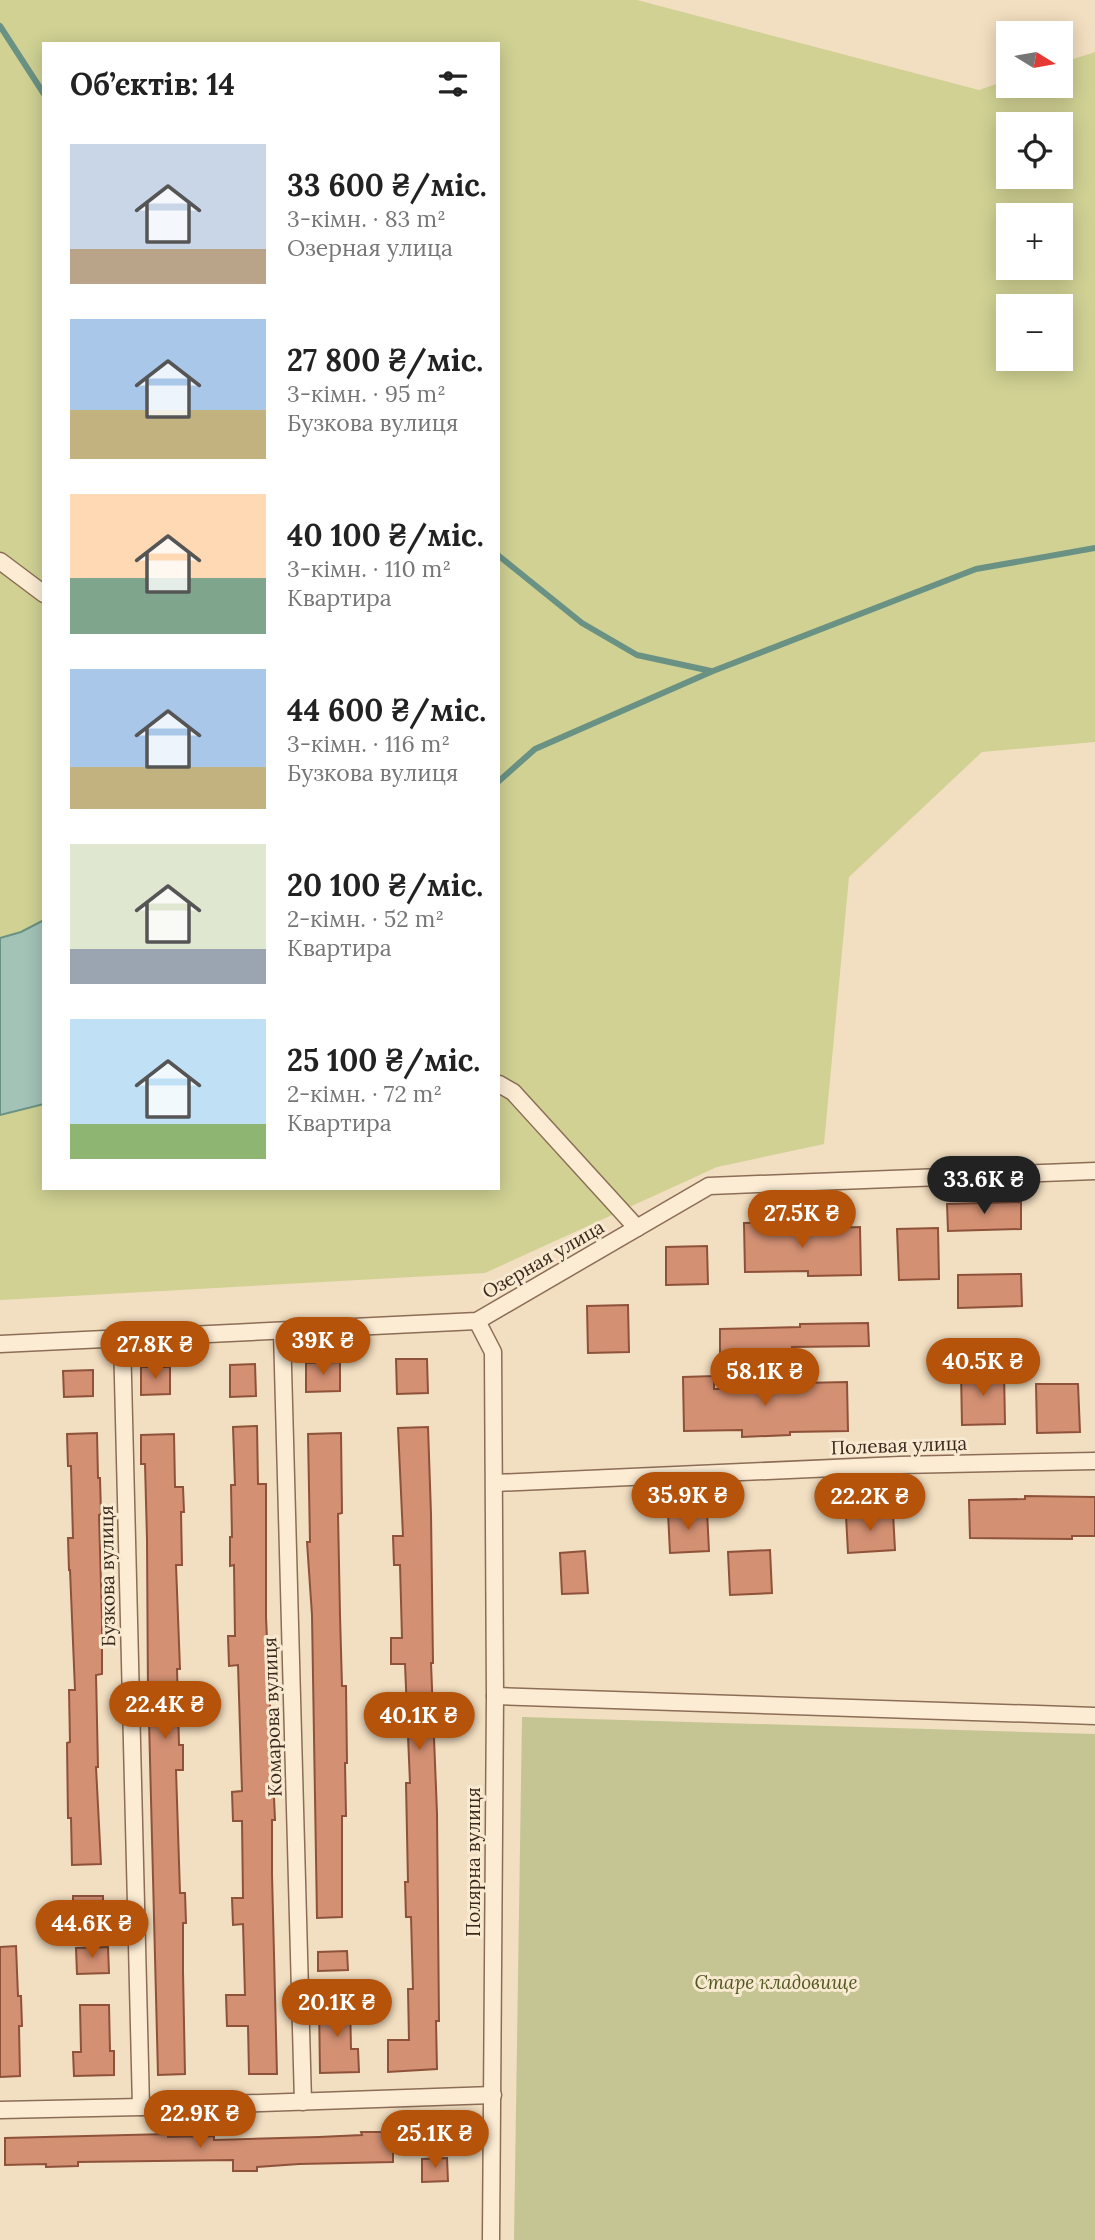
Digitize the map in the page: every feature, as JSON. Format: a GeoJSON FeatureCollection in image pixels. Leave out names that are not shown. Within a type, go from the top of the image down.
{"type":"FeatureCollection","features":[{"type":"Feature","properties":{"kind":"street"},"geometry":{"type":"LineString","coordinates":[[0,561],[42,592]]}},
{"type":"Feature","properties":{"kind":"street"},"geometry":{"type":"LineString","coordinates":[[500,1085],[513,1093],[638,1228]]}},
{"type":"Feature","properties":{"kind":"street","name":"Озерная улица"},"geometry":{"type":"LineString","coordinates":[[0,1344],[477,1321],[709,1186],[1095,1171]]}},
{"type":"Feature","properties":{"kind":"street","name":"Полярна вулиця"},"geometry":{"type":"LineString","coordinates":[[477,1321],[494,1352],[495,1696],[491,2240]]}},
{"type":"Feature","properties":{"kind":"street","name":"Комарова вулиця"},"geometry":{"type":"LineString","coordinates":[[282,1331],[303,2102]]}},
{"type":"Feature","properties":{"kind":"street","name":"Бузкова вулиця"},"geometry":{"type":"LineString","coordinates":[[122,1338],[141,2107]]}},
{"type":"Feature","properties":{"kind":"street","name":"Полевая улица"},"geometry":{"type":"LineString","coordinates":[[495,1483],[900,1465],[1095,1461]]}},
{"type":"Feature","properties":{"kind":"street"},"geometry":{"type":"LineString","coordinates":[[495,1696],[1095,1716]]}},
{"type":"Feature","properties":{"kind":"street"},"geometry":{"type":"LineString","coordinates":[[0,2109],[493,2095]]}},
{"type":"Feature","properties":{"kind":"green space"},"geometry":{"type":"Polygon","coordinates":[[[0,0],[637,0],[979,90],[996,84],[996,98],[1073,98],[1073,59],[1095,52],[1095,742],[982,752],[849,877],[824,1144],[717,1167],[485,1273],[0,1300],[0,0]]]}},
{"type":"Feature","properties":{"kind":"green space","name":"Старе кладовище"},"geometry":{"type":"Polygon","coordinates":[[[522,1717],[1095,1734],[1095,2240],[514,2240],[522,1717]]]}},
{"type":"Feature","properties":{"kind":"shaded area"},"geometry":{"type":"Polygon","coordinates":[[[42,921],[42,1104],[0,1115],[0,938],[21,932],[42,921]]]}},
{"type":"Feature","properties":{"kind":"building"},"geometry":{"type":"Polygon","coordinates":[[[1021,1202],[1021,1229],[948,1231],[947,1204],[1021,1202]]]}},
{"type":"Feature","properties":{"kind":"building"},"geometry":{"type":"Polygon","coordinates":[[[790,1222],[790,1229],[860,1227],[861,1275],[808,1276],[808,1271],[745,1272],[744,1223],[790,1222]]]}},
{"type":"Feature","properties":{"kind":"building"},"geometry":{"type":"Polygon","coordinates":[[[938,1228],[939,1279],[899,1280],[897,1229],[938,1228]]]}},
{"type":"Feature","properties":{"kind":"building"},"geometry":{"type":"Polygon","coordinates":[[[707,1246],[708,1284],[666,1285],[666,1247],[707,1246]]]}},
{"type":"Feature","properties":{"kind":"building"},"geometry":{"type":"Polygon","coordinates":[[[1021,1274],[1022,1306],[958,1308],[958,1275],[1021,1274]]]}},
{"type":"Feature","properties":{"kind":"building"},"geometry":{"type":"Polygon","coordinates":[[[628,1305],[629,1352],[588,1353],[587,1306],[628,1305]]]}},
{"type":"Feature","properties":{"kind":"building"},"geometry":{"type":"Polygon","coordinates":[[[868,1323],[869,1346],[792,1347],[792,1351],[720,1353],[720,1329],[868,1323]]]}},
{"type":"Feature","properties":{"kind":"building"},"geometry":{"type":"Polygon","coordinates":[[[396,1359],[427,1359],[428,1393],[397,1394],[396,1359]]]}},
{"type":"Feature","properties":{"kind":"building"},"geometry":{"type":"Polygon","coordinates":[[[340,1362],[340,1391],[306,1392],[306,1363],[340,1362]]]}},
{"type":"Feature","properties":{"kind":"building"},"geometry":{"type":"Polygon","coordinates":[[[255,1364],[256,1396],[230,1397],[230,1365],[255,1364]]]}},
{"type":"Feature","properties":{"kind":"building"},"geometry":{"type":"Polygon","coordinates":[[[141,1367],[170,1367],[170,1394],[141,1395],[141,1367]]]}},
{"type":"Feature","properties":{"kind":"building"},"geometry":{"type":"Polygon","coordinates":[[[93,1370],[93,1396],[64,1397],[63,1371],[93,1370]]]}},
{"type":"Feature","properties":{"kind":"building"},"geometry":{"type":"Polygon","coordinates":[[[1004,1371],[1005,1424],[962,1425],[961,1372],[1004,1371]]]}},
{"type":"Feature","properties":{"kind":"building"},"geometry":{"type":"Polygon","coordinates":[[[714,1376],[714,1389],[801,1387],[801,1383],[847,1382],[848,1431],[790,1432],[790,1435],[742,1437],[742,1430],[684,1431],[683,1377],[714,1376]]]}},
{"type":"Feature","properties":{"kind":"building"},"geometry":{"type":"Polygon","coordinates":[[[1036,1384],[1078,1384],[1080,1432],[1037,1433],[1036,1384]]]}},
{"type":"Feature","properties":{"kind":"building"},"geometry":{"type":"Polygon","coordinates":[[[257,1426],[258,1484],[266,1484],[266,1617],[275,1820],[272,1820],[272,1874],[277,2074],[249,2074],[248,2026],[227,2026],[226,1995],[245,1995],[243,1924],[233,1925],[232,1898],[243,1898],[242,1821],[233,1821],[232,1792],[242,1791],[238,1665],[229,1666],[228,1636],[235,1636],[234,1565],[230,1566],[231,1485],[235,1485],[233,1427],[257,1426]]]}},
{"type":"Feature","properties":{"kind":"building"},"geometry":{"type":"Polygon","coordinates":[[[428,1427],[431,1663],[437,1813],[437,2069],[388,2072],[388,2040],[409,2040],[408,1989],[413,1989],[411,1917],[406,1917],[405,1882],[408,1882],[406,1783],[410,1783],[405,1664],[391,1664],[391,1638],[402,1638],[400,1565],[394,1565],[393,1536],[403,1536],[398,1428],[428,1427]]]}},
{"type":"Feature","properties":{"kind":"building"},"geometry":{"type":"Polygon","coordinates":[[[97,1433],[101,1514],[102,1674],[96,1675],[96,1767],[101,1864],[72,1865],[67,1743],[70,1742],[69,1690],[75,1690],[68,1538],[73,1538],[71,1466],[68,1466],[67,1434],[97,1433]]]}},
{"type":"Feature","properties":{"kind":"building"},"geometry":{"type":"Polygon","coordinates":[[[341,1433],[342,1513],[338,1514],[342,1686],[346,1686],[347,1763],[346,1816],[342,1816],[342,1917],[317,1918],[312,1615],[307,1542],[310,1542],[308,1434],[341,1433]]]}},
{"type":"Feature","properties":{"kind":"building"},"geometry":{"type":"Polygon","coordinates":[[[174,1434],[175,1487],[183,1487],[184,1512],[181,1512],[182,1565],[176,1565],[180,1669],[177,1669],[179,1745],[183,1745],[183,1770],[176,1770],[180,1893],[185,1893],[186,1923],[183,1923],[185,2074],[158,2075],[149,1720],[146,1697],[147,1539],[145,1464],[141,1464],[141,1435],[174,1434]]]}},
{"type":"Feature","properties":{"kind":"building"},"geometry":{"type":"Polygon","coordinates":[[[1025,1496],[1095,1497],[1095,1536],[1072,1536],[1072,1539],[970,1538],[969,1500],[1025,1499],[1025,1496]]]}},
{"type":"Feature","properties":{"kind":"building"},"geometry":{"type":"Polygon","coordinates":[[[707,1511],[709,1551],[670,1553],[668,1513],[707,1511]]]}},
{"type":"Feature","properties":{"kind":"building"},"geometry":{"type":"Polygon","coordinates":[[[893,1513],[895,1550],[848,1553],[846,1516],[893,1513]]]}},
{"type":"Feature","properties":{"kind":"building"},"geometry":{"type":"Polygon","coordinates":[[[770,1550],[772,1593],[730,1595],[728,1552],[770,1550]]]}},
{"type":"Feature","properties":{"kind":"building"},"geometry":{"type":"Polygon","coordinates":[[[585,1551],[588,1593],[562,1594],[560,1553],[585,1551]]]}},
{"type":"Feature","properties":{"kind":"building"},"geometry":{"type":"Polygon","coordinates":[[[73,1896],[103,1896],[103,1917],[73,1918],[73,1896]]]}},
{"type":"Feature","properties":{"kind":"building"},"geometry":{"type":"Polygon","coordinates":[[[16,1946],[22,2026],[19,2026],[20,2076],[0,2077],[0,1947],[16,1946]]]}},
{"type":"Feature","properties":{"kind":"building"},"geometry":{"type":"Polygon","coordinates":[[[108,1947],[109,1973],[77,1974],[76,1948],[108,1947]]]}},
{"type":"Feature","properties":{"kind":"building"},"geometry":{"type":"Polygon","coordinates":[[[347,1951],[348,1970],[318,1971],[318,1952],[347,1951]]]}},
{"type":"Feature","properties":{"kind":"building"},"geometry":{"type":"Polygon","coordinates":[[[350,2002],[351,2049],[358,2049],[359,2072],[320,2073],[319,2003],[350,2002]]]}},
{"type":"Feature","properties":{"kind":"building"},"geometry":{"type":"Polygon","coordinates":[[[80,2005],[109,2005],[110,2051],[114,2051],[114,2075],[74,2076],[73,2052],[81,2052],[80,2005]]]}},
{"type":"Feature","properties":{"kind":"building"},"geometry":{"type":"Polygon","coordinates":[[[361,2132],[393,2132],[393,2162],[299,2164],[257,2167],[257,2171],[233,2171],[233,2160],[78,2162],[78,2166],[46,2167],[46,2164],[5,2165],[5,2138],[168,2134],[168,2137],[214,2136],[214,2140],[362,2135],[361,2132]]]}},
{"type":"Feature","properties":{"kind":"building"},"geometry":{"type":"Polygon","coordinates":[[[447,2158],[448,2181],[422,2182],[422,2159],[447,2158]]]}},
{"type":"Feature","properties":{"kind":"waterway"},"geometry":{"type":"LineString","coordinates":[[0,26],[42,91]]}},
{"type":"Feature","properties":{"kind":"waterway"},"geometry":{"type":"LineString","coordinates":[[500,780],[535,749],[713,671],[976,569],[1095,548]]}},
{"type":"Feature","properties":{"kind":"waterway"},"geometry":{"type":"LineString","coordinates":[[500,557],[582,623],[637,655],[711,671]]}}]}
